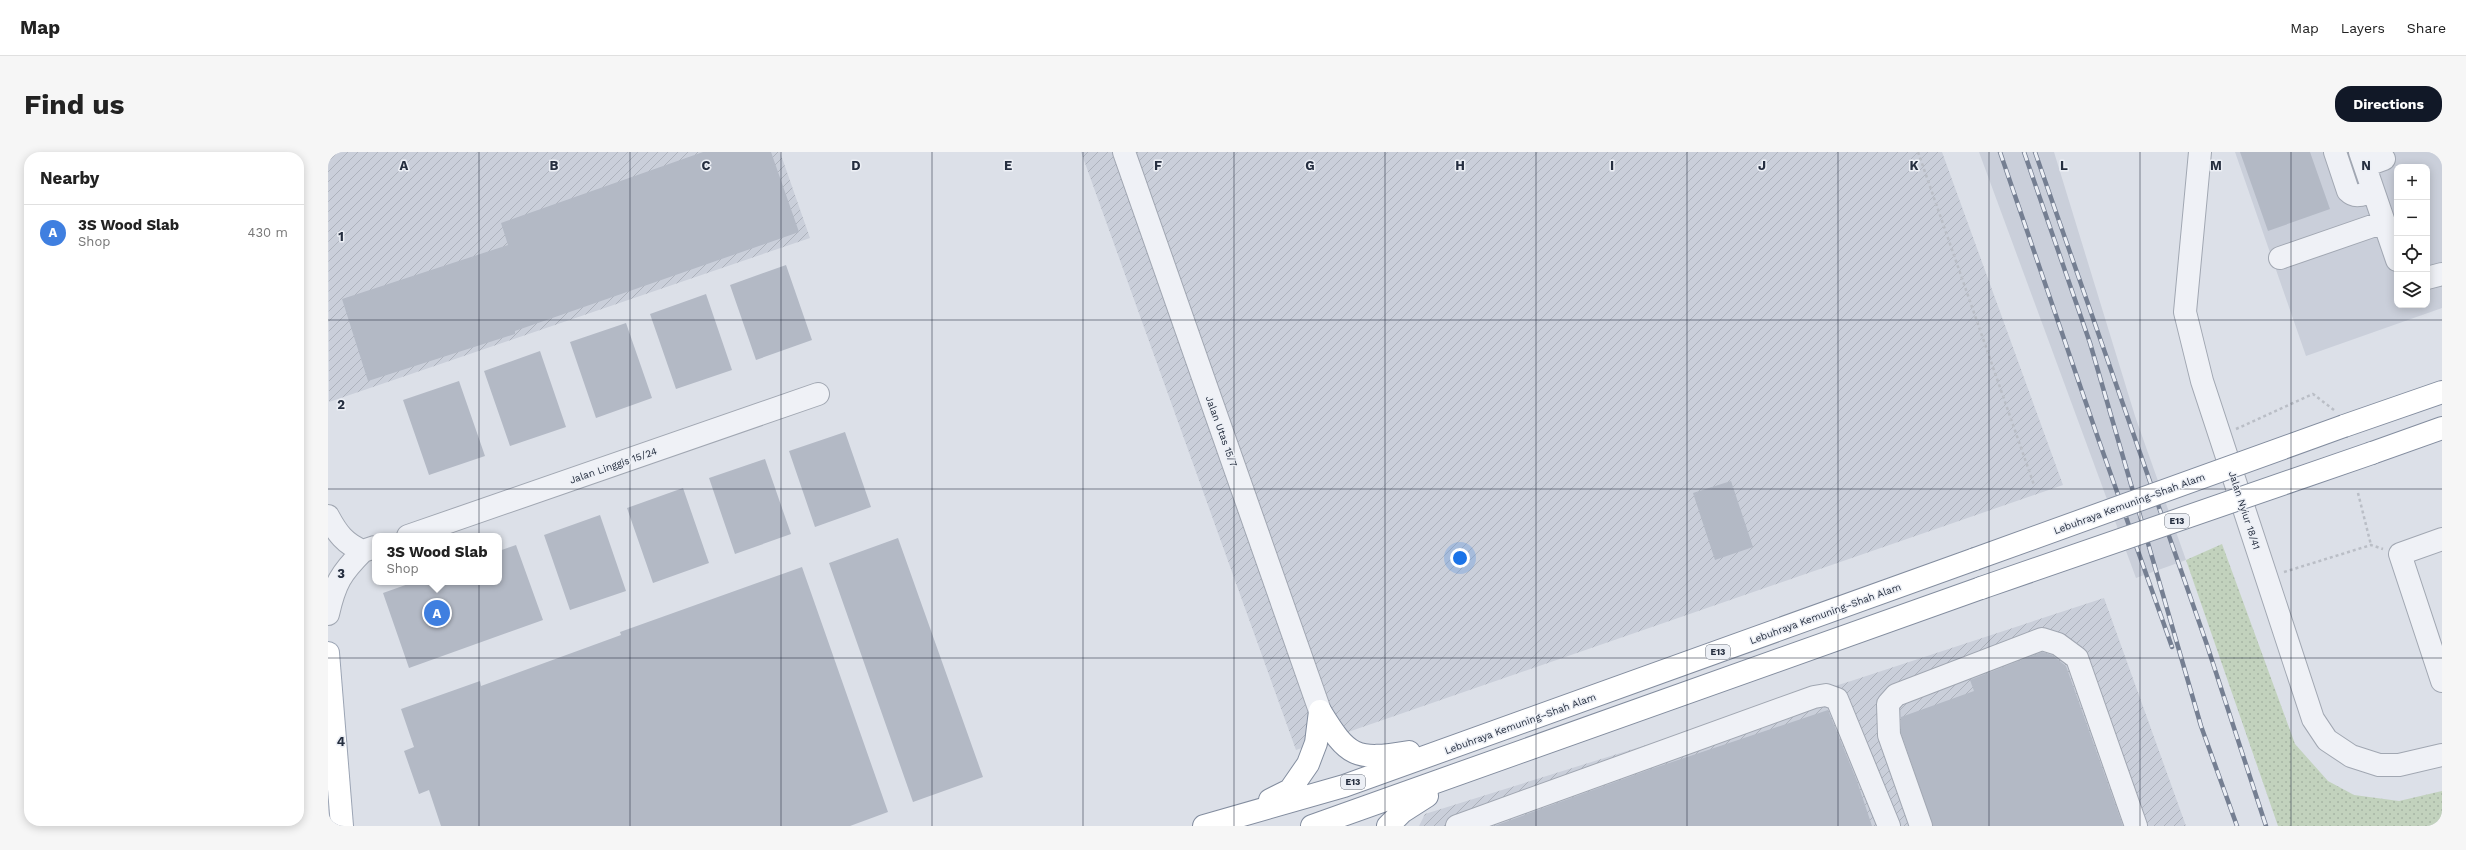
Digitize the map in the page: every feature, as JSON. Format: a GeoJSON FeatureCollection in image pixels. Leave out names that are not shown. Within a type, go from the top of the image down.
{"type":"FeatureCollection","features":[{"type":"Feature","properties":{"kind":"main road","name":"Lebuhraya Kemuning–Shah Alam"},"geometry":{"type":"LineString","coordinates":[[1204,826],[1344,786],[1461,745],[1975,559],[2339,418],[2442,392]]}},
{"type":"Feature","properties":{"kind":"main road","name":"E13"},"geometry":{"type":"LineString","coordinates":[[1312,826],[1460,775],[1981,588],[2442,428]]}},
{"type":"Feature","properties":{"kind":"main road"},"geometry":{"type":"LineString","coordinates":[[328,653],[342,826]]}},
{"type":"Feature","properties":{"kind":"main road"},"geometry":{"type":"LineString","coordinates":[[1320,711],[1337,738],[1354,754],[1379,757],[1461,745]]}},
{"type":"Feature","properties":{"kind":"main road"},"geometry":{"type":"LineString","coordinates":[[1243,814],[1290,790],[1308,764],[1316,742],[1320,711]]}},
{"type":"Feature","properties":{"kind":"main road"},"geometry":{"type":"LineString","coordinates":[[1388,826],[1402,812],[1460,775]]}},
{"type":"Feature","properties":{"kind":"street","name":"Jalan Utas 15/7"},"geometry":{"type":"LineString","coordinates":[[1124,152],[1320,711]]}},
{"type":"Feature","properties":{"kind":"street","name":"Jalan Nyiur 18/41"},"geometry":{"type":"LineString","coordinates":[[2200,152],[2185,312],[2202,381],[2313,719],[2327,740],[2351,756],[2379,765],[2399,765],[2442,755]]}},
{"type":"Feature","properties":{"kind":"street"},"geometry":{"type":"LineString","coordinates":[[2335,152],[2348,191],[2352,195],[2356,196],[2373,190]]}},
{"type":"Feature","properties":{"kind":"street"},"geometry":{"type":"LineString","coordinates":[[2370,159],[2373,190],[2387,216],[2394,247]]}},
{"type":"Feature","properties":{"kind":"street"},"geometry":{"type":"LineString","coordinates":[[2280,258],[2387,216]]}},
{"type":"Feature","properties":{"kind":"street"},"geometry":{"type":"LineString","coordinates":[[2430,277],[2442,274]]}},
{"type":"Feature","properties":{"kind":"street","name":"Jalan Linggis 15/24"},"geometry":{"type":"LineString","coordinates":[[417,533],[818,394]]}},
{"type":"Feature","properties":{"kind":"street"},"geometry":{"type":"LineString","coordinates":[[328,516],[338,533],[350,546],[369,550]]}},
{"type":"Feature","properties":{"kind":"street"},"geometry":{"type":"LineString","coordinates":[[2442,539],[2400,554],[2442,681]]}},
{"type":"Feature","properties":{"kind":"street"},"geometry":{"type":"LineString","coordinates":[[328,614],[335,586],[348,566],[369,550]]}},
{"type":"Feature","properties":{"kind":"street"},"geometry":{"type":"LineString","coordinates":[[1921,826],[1889,735],[1888,704],[1896,695],[2042,639],[2058,644],[2077,658],[2136,826]]}},
{"type":"Feature","properties":{"kind":"street"},"geometry":{"type":"LineString","coordinates":[[1457,826],[1814,697],[1826,695],[1837,699],[1888,826]]}},
{"type":"Feature","properties":{"kind":"path"},"geometry":{"type":"LineString","coordinates":[[1918,152],[2034,485]]}},
{"type":"Feature","properties":{"kind":"path"},"geometry":{"type":"LineString","coordinates":[[2221,436],[2313,394],[2339,418]]}},
{"type":"Feature","properties":{"kind":"path"},"geometry":{"type":"LineString","coordinates":[[2358,494],[2371,545]]}},
{"type":"Feature","properties":{"kind":"path"},"geometry":{"type":"LineString","coordinates":[[2266,578],[2371,545],[2400,554]]}},
{"type":"Feature","properties":{"kind":"shaded area"},"geometry":{"type":"Polygon","coordinates":[[[328,152],[780,152],[810,238],[329,402],[328,152]]]}},
{"type":"Feature","properties":{"kind":"shaded area"},"geometry":{"type":"Polygon","coordinates":[[[1081,152],[1942,152],[2063,485],[1296,750],[1081,152]]]}},
{"type":"Feature","properties":{"kind":"shaded area"},"geometry":{"type":"Polygon","coordinates":[[[1979,152],[2054,152],[2135,416],[2186,560],[2136,578],[1979,152]]]}},
{"type":"Feature","properties":{"kind":"shaded area"},"geometry":{"type":"Polygon","coordinates":[[[2235,152],[2442,152],[2442,308],[2306,356],[2235,152]]]}},
{"type":"Feature","properties":{"kind":"shaded area"},"geometry":{"type":"Polygon","coordinates":[[[2104,598],[2186,826],[1419,826],[1425,814],[1851,681],[2104,598]]]}},
{"type":"Feature","properties":{"kind":"green space"},"geometry":{"type":"Polygon","coordinates":[[[2222,544],[2295,744],[2328,781],[2354,795],[2399,801],[2442,791],[2442,826],[2278,826],[2186,560],[2222,544]]]}},
{"type":"Feature","properties":{"kind":"building"},"geometry":{"type":"Polygon","coordinates":[[[703,152],[771,152],[799,232],[515,331],[515,334],[368,381],[342,299],[508,245],[501,223],[703,152]]]}},
{"type":"Feature","properties":{"kind":"building"},"geometry":{"type":"Polygon","coordinates":[[[2240,152],[2310,152],[2330,209],[2268,231],[2240,152]]]}},
{"type":"Feature","properties":{"kind":"building"},"geometry":{"type":"Polygon","coordinates":[[[786,265],[812,340],[756,360],[730,285],[786,265]]]}},
{"type":"Feature","properties":{"kind":"building"},"geometry":{"type":"Polygon","coordinates":[[[706,294],[732,370],[676,389],[650,314],[706,294]]]}},
{"type":"Feature","properties":{"kind":"building"},"geometry":{"type":"Polygon","coordinates":[[[626,323],[652,398],[596,418],[570,342],[626,323]]]}},
{"type":"Feature","properties":{"kind":"building"},"geometry":{"type":"Polygon","coordinates":[[[540,351],[566,427],[510,446],[484,371],[540,351]]]}},
{"type":"Feature","properties":{"kind":"building"},"geometry":{"type":"Polygon","coordinates":[[[459,381],[485,456],[429,475],[403,400],[459,381]]]}},
{"type":"Feature","properties":{"kind":"building"},"geometry":{"type":"Polygon","coordinates":[[[845,432],[871,507],[815,527],[789,451],[845,432]]]}},
{"type":"Feature","properties":{"kind":"building"},"geometry":{"type":"Polygon","coordinates":[[[765,459],[791,534],[735,554],[709,478],[765,459]]]}},
{"type":"Feature","properties":{"kind":"building"},"geometry":{"type":"Polygon","coordinates":[[[1731,481],[1753,547],[1715,560],[1693,493],[1731,481]]]}},
{"type":"Feature","properties":{"kind":"building"},"geometry":{"type":"Polygon","coordinates":[[[683,488],[709,563],[653,583],[627,508],[683,488]]]}},
{"type":"Feature","properties":{"kind":"building"},"geometry":{"type":"Polygon","coordinates":[[[600,515],[626,591],[570,610],[544,535],[600,515]]]}},
{"type":"Feature","properties":{"kind":"building"},"geometry":{"type":"Polygon","coordinates":[[[898,538],[983,777],[913,802],[829,563],[898,538]]]}},
{"type":"Feature","properties":{"kind":"building"},"geometry":{"type":"Polygon","coordinates":[[[516,545],[543,620],[409,668],[383,593],[406,585],[502,585],[502,550],[516,545]]]}},
{"type":"Feature","properties":{"kind":"building"},"geometry":{"type":"Polygon","coordinates":[[[802,567],[888,812],[850,826],[441,826],[429,790],[419,794],[404,751],[414,747],[401,709],[480,681],[481,686],[621,635],[620,632],[802,567]]]}},
{"type":"Feature","properties":{"kind":"building"},"geometry":{"type":"Polygon","coordinates":[[[2042,652],[2052,655],[2066,666],[2123,826],[1933,826],[1901,733],[1901,717],[1974,691],[1970,680],[2042,652]]]}},
{"type":"Feature","properties":{"kind":"building"},"geometry":{"type":"Polygon","coordinates":[[[1828,710],[1857,781],[1872,826],[1494,826],[1651,769],[1828,710]]]}},
{"type":"Feature","properties":{"kind":"railway"},"geometry":{"type":"LineString","coordinates":[[2000,152],[2099,441],[2172,647]]}},
{"type":"Feature","properties":{"kind":"railway"},"geometry":{"type":"LineString","coordinates":[[2024,152],[2090,343],[2201,726],[2237,826]]}},
{"type":"Feature","properties":{"kind":"railway"},"geometry":{"type":"LineString","coordinates":[[2035,152],[2206,642],[2266,826]]}},
{"type":"Feature","properties":{"kind":"place","name":"3S Wood Slab"},"geometry":{"type":"Point","coordinates":[437,613]}}]}
